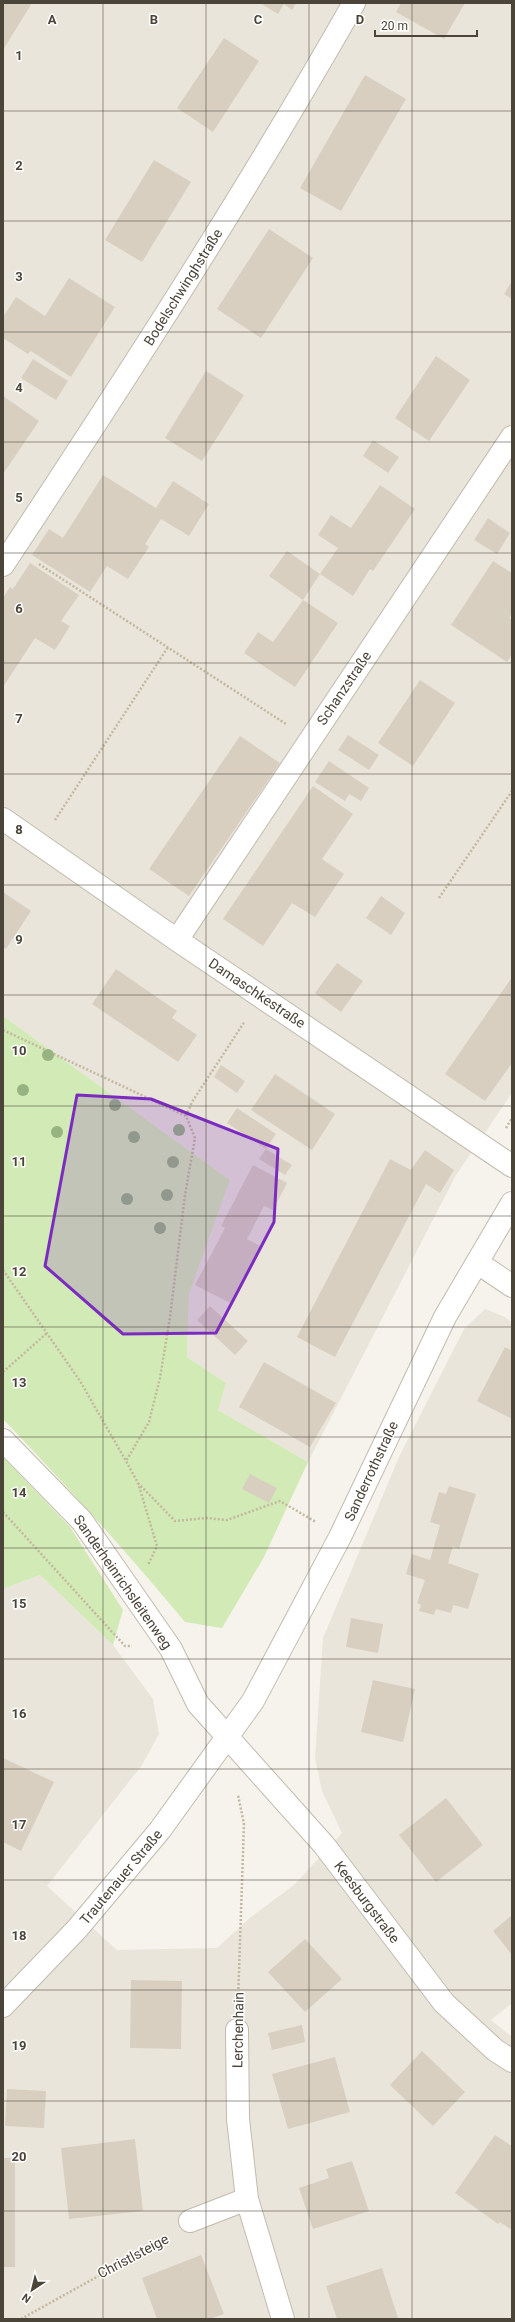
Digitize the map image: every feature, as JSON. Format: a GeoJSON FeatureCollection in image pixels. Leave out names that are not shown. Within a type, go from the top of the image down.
{"type":"FeatureCollection","features":[{"type":"Feature","properties":{"kind":"street","name":"Bodelschwinghstraße"},"geometry":{"type":"LineString","coordinates":[[9,556],[112,401],[292,112],[354,3]]}},
{"type":"Feature","properties":{"kind":"street","name":"Schanzstraße"},"geometry":{"type":"LineString","coordinates":[[177,940],[512,437]]}},
{"type":"Feature","properties":{"kind":"street","name":"Damaschkestraße"},"geometry":{"type":"LineString","coordinates":[[3,819],[36,844],[177,940],[262,995],[512,1166]]}},
{"type":"Feature","properties":{"kind":"street","name":"Sanderrothstraße"},"geometry":{"type":"LineString","coordinates":[[226,1737],[253,1702],[340,1537],[444,1317],[478,1263],[512,1203]]}},
{"type":"Feature","properties":{"kind":"street"},"geometry":{"type":"LineString","coordinates":[[478,1263],[512,1286]]}},
{"type":"Feature","properties":{"kind":"street","name":"Sanderheinrichsleitenweg"},"geometry":{"type":"LineString","coordinates":[[3,1440],[82,1521],[171,1649],[198,1704],[226,1737]]}},
{"type":"Feature","properties":{"kind":"street","name":"Trautenauer Straße"},"geometry":{"type":"LineString","coordinates":[[3,2006],[87,1917],[160,1830],[226,1737]]}},
{"type":"Feature","properties":{"kind":"street","name":"Keesburgstraße"},"geometry":{"type":"LineString","coordinates":[[226,1737],[324,1845],[444,2003],[495,2050],[512,2061]]}},
{"type":"Feature","properties":{"kind":"street","name":"Lerchenhain"},"geometry":{"type":"LineString","coordinates":[[237,2030],[238,2120],[247,2199],[283,2319]]}},
{"type":"Feature","properties":{"kind":"street"},"geometry":{"type":"LineString","coordinates":[[190,2221],[247,2199]]}},
{"type":"Feature","properties":{"kind":"path"},"geometry":{"type":"LineString","coordinates":[[9,556],[168,647],[294,730],[308,743]]}},
{"type":"Feature","properties":{"kind":"path"},"geometry":{"type":"LineString","coordinates":[[36,844],[53,824],[168,647]]}},
{"type":"Feature","properties":{"kind":"path"},"geometry":{"type":"LineString","coordinates":[[439,898],[512,791]]}},
{"type":"Feature","properties":{"kind":"path"},"geometry":{"type":"LineString","coordinates":[[186,1116],[192,1102],[262,995]]}},
{"type":"Feature","properties":{"kind":"path"},"geometry":{"type":"LineString","coordinates":[[3,1030],[186,1116],[195,1138],[185,1195],[170,1317],[160,1378],[149,1422],[126,1461]]}},
{"type":"Feature","properties":{"kind":"path"},"geometry":{"type":"LineString","coordinates":[[3,1270],[80,1381],[138,1483],[157,1546],[133,1595]]}},
{"type":"Feature","properties":{"kind":"path"},"geometry":{"type":"LineString","coordinates":[[3,1372],[47,1333]]}},
{"type":"Feature","properties":{"kind":"path"},"geometry":{"type":"LineString","coordinates":[[138,1483],[175,1521],[206,1518],[228,1520],[280,1501],[340,1537]]}},
{"type":"Feature","properties":{"kind":"path"},"geometry":{"type":"LineString","coordinates":[[3,1512],[125,1646],[171,1649]]}},
{"type":"Feature","properties":{"kind":"path","name":"Lerchenhain"},"geometry":{"type":"LineString","coordinates":[[237,1788],[244,1824],[237,2030]]}},
{"type":"Feature","properties":{"kind":"path","name":"Christlsteige"},"geometry":{"type":"LineString","coordinates":[[21,2319],[130,2257],[178,2232],[190,2221]]}},
{"type":"Feature","properties":{"kind":"highlighted area"},"geometry":{"type":"Polygon","coordinates":[[[77,1095],[151,1099],[278,1149],[274,1222],[216,1333],[123,1334],[45,1266],[77,1095]]]}},
{"type":"Feature","properties":{"kind":"shaded area"},"geometry":{"type":"Polygon","coordinates":[[[3,3],[512,3],[512,1093],[456,1175],[308,1462],[218,1410],[226,1383],[187,1357],[189,1294],[230,1180],[3,1016],[3,3]]]}},
{"type":"Feature","properties":{"kind":"shaded area"},"geometry":{"type":"Polygon","coordinates":[[[485,1309],[505,1317],[512,1323],[512,2003],[491,2020],[512,2037],[512,2319],[3,2319],[3,1589],[40,1575],[113,1645],[153,1699],[159,1734],[142,1765],[47,1886],[117,1950],[217,1948],[251,1917],[294,1885],[342,1833],[322,1791],[315,1758],[323,1638],[399,1457],[464,1329],[485,1309]]]}},
{"type":"Feature","properties":{"kind":"green space"},"geometry":{"type":"Polygon","coordinates":[[[3,1016],[230,1180],[189,1294],[187,1357],[226,1383],[218,1410],[308,1462],[264,1557],[222,1628],[185,1622],[96,1519],[3,1419],[3,1016]]]}},
{"type":"Feature","properties":{"kind":"green space"},"geometry":{"type":"Polygon","coordinates":[[[3,1457],[70,1527],[123,1610],[113,1645],[40,1575],[3,1589],[3,1457]]]}},
{"type":"Feature","properties":{"kind":"building"},"geometry":{"type":"Polygon","coordinates":[[[3,3],[32,3],[3,50],[3,3]]]}},
{"type":"Feature","properties":{"kind":"building"},"geometry":{"type":"Polygon","coordinates":[[[260,3],[296,3],[292,10],[284,4],[278,14],[260,3]]]}},
{"type":"Feature","properties":{"kind":"building"},"geometry":{"type":"Polygon","coordinates":[[[401,3],[465,3],[444,39],[396,12],[401,3]]]}},
{"type":"Feature","properties":{"kind":"building"},"geometry":{"type":"Polygon","coordinates":[[[224,38],[259,61],[213,132],[177,108],[224,38]]]}},
{"type":"Feature","properties":{"kind":"building"},"geometry":{"type":"Polygon","coordinates":[[[365,75],[406,99],[341,211],[300,188],[365,75]]]}},
{"type":"Feature","properties":{"kind":"building"},"geometry":{"type":"Polygon","coordinates":[[[154,160],[191,182],[142,262],[105,240],[154,160]]]}},
{"type":"Feature","properties":{"kind":"building"},"geometry":{"type":"Polygon","coordinates":[[[269,229],[313,258],[261,338],[217,309],[269,229]]]}},
{"type":"Feature","properties":{"kind":"building"},"geometry":{"type":"Polygon","coordinates":[[[69,278],[115,307],[71,377],[31,351],[28,354],[3,338],[3,317],[16,297],[45,316],[69,278]]]}},
{"type":"Feature","properties":{"kind":"building"},"geometry":{"type":"Polygon","coordinates":[[[512,281],[512,299],[504,294],[512,281]]]}},
{"type":"Feature","properties":{"kind":"building"},"geometry":{"type":"Polygon","coordinates":[[[436,356],[470,380],[429,441],[395,418],[436,356]]]}},
{"type":"Feature","properties":{"kind":"building"},"geometry":{"type":"Polygon","coordinates":[[[33,359],[68,381],[56,400],[21,378],[33,359]]]}},
{"type":"Feature","properties":{"kind":"building"},"geometry":{"type":"Polygon","coordinates":[[[206,371],[244,395],[202,461],[165,438],[206,371]]]}},
{"type":"Feature","properties":{"kind":"building"},"geometry":{"type":"Polygon","coordinates":[[[3,396],[39,421],[3,474],[3,396]]]}},
{"type":"Feature","properties":{"kind":"building"},"geometry":{"type":"Polygon","coordinates":[[[373,440],[399,457],[388,473],[363,456],[373,440]]]}},
{"type":"Feature","properties":{"kind":"building"},"geometry":{"type":"Polygon","coordinates":[[[103,475],[156,508],[173,481],[209,504],[189,536],[161,519],[145,544],[149,547],[128,579],[107,566],[90,592],[32,555],[49,529],[63,538],[103,475]]]}},
{"type":"Feature","properties":{"kind":"building"},"geometry":{"type":"Polygon","coordinates":[[[380,485],[415,509],[373,571],[370,569],[353,596],[320,574],[338,548],[318,535],[331,515],[351,528],[380,485]]]}},
{"type":"Feature","properties":{"kind":"building"},"geometry":{"type":"Polygon","coordinates":[[[488,518],[510,533],[497,554],[474,540],[488,518]]]}},
{"type":"Feature","properties":{"kind":"building"},"geometry":{"type":"Polygon","coordinates":[[[287,551],[320,574],[303,600],[269,576],[287,551]]]}},
{"type":"Feature","properties":{"kind":"building"},"geometry":{"type":"Polygon","coordinates":[[[493,561],[512,573],[512,613],[509,618],[512,620],[512,654],[507,662],[451,625],[493,561]]]}},
{"type":"Feature","properties":{"kind":"building"},"geometry":{"type":"Polygon","coordinates":[[[30,563],[79,595],[61,621],[70,626],[55,650],[35,638],[3,687],[3,598],[10,587],[13,589],[30,563]]]}},
{"type":"Feature","properties":{"kind":"building"},"geometry":{"type":"Polygon","coordinates":[[[303,600],[338,623],[295,687],[244,653],[258,632],[273,642],[303,600]]]}},
{"type":"Feature","properties":{"kind":"building"},"geometry":{"type":"Polygon","coordinates":[[[420,680],[455,703],[413,766],[378,743],[420,680]]]}},
{"type":"Feature","properties":{"kind":"building"},"geometry":{"type":"Polygon","coordinates":[[[348,735],[379,755],[369,770],[338,750],[348,735]]]}},
{"type":"Feature","properties":{"kind":"building"},"geometry":{"type":"Polygon","coordinates":[[[240,736],[280,763],[189,896],[149,869],[240,736]]]}},
{"type":"Feature","properties":{"kind":"building"},"geometry":{"type":"Polygon","coordinates":[[[329,761],[369,788],[361,801],[349,794],[345,801],[315,782],[329,761]]]}},
{"type":"Feature","properties":{"kind":"building"},"geometry":{"type":"Polygon","coordinates":[[[313,786],[353,814],[322,859],[344,874],[315,917],[292,903],[263,946],[223,919],[313,786]]]}},
{"type":"Feature","properties":{"kind":"building"},"geometry":{"type":"Polygon","coordinates":[[[3,892],[31,911],[6,949],[3,947],[3,892]]]}},
{"type":"Feature","properties":{"kind":"building"},"geometry":{"type":"Polygon","coordinates":[[[381,896],[405,913],[391,935],[366,918],[381,896]]]}},
{"type":"Feature","properties":{"kind":"building"},"geometry":{"type":"Polygon","coordinates":[[[337,963],[363,981],[341,1012],[315,993],[337,963]]]}},
{"type":"Feature","properties":{"kind":"building"},"geometry":{"type":"Polygon","coordinates":[[[116,969],[177,1011],[172,1018],[197,1035],[178,1062],[92,1004],[116,969]]]}},
{"type":"Feature","properties":{"kind":"building"},"geometry":{"type":"Polygon","coordinates":[[[512,977],[512,1063],[485,1101],[445,1074],[512,977]]]}},
{"type":"Feature","properties":{"kind":"building"},"geometry":{"type":"Polygon","coordinates":[[[221,1065],[245,1081],[237,1093],[214,1077],[221,1065]]]}},
{"type":"Feature","properties":{"kind":"building"},"geometry":{"type":"Polygon","coordinates":[[[275,1074],[335,1114],[312,1150],[251,1110],[275,1074]]]}},
{"type":"Feature","properties":{"kind":"building"},"geometry":{"type":"Polygon","coordinates":[[[237,1108],[276,1134],[266,1149],[227,1123],[237,1108]]]}},
{"type":"Feature","properties":{"kind":"building"},"geometry":{"type":"Polygon","coordinates":[[[266,1149],[292,1165],[285,1175],[259,1159],[266,1149]]]}},
{"type":"Feature","properties":{"kind":"building"},"geometry":{"type":"Polygon","coordinates":[[[425,1150],[454,1170],[440,1193],[426,1184],[335,1357],[297,1337],[390,1159],[411,1170],[425,1150]]]}},
{"type":"Feature","properties":{"kind":"building"},"geometry":{"type":"Polygon","coordinates":[[[253,1165],[287,1183],[273,1210],[264,1206],[247,1239],[260,1246],[230,1303],[195,1285],[225,1228],[221,1226],[253,1165]]]}},
{"type":"Feature","properties":{"kind":"building"},"geometry":{"type":"Polygon","coordinates":[[[210,1306],[248,1341],[235,1355],[197,1320],[210,1306]]]}},
{"type":"Feature","properties":{"kind":"building"},"geometry":{"type":"Polygon","coordinates":[[[505,1347],[512,1351],[512,1419],[477,1401],[505,1347]]]}},
{"type":"Feature","properties":{"kind":"building"},"geometry":{"type":"Polygon","coordinates":[[[264,1362],[336,1403],[310,1447],[239,1407],[264,1362]]]}},
{"type":"Feature","properties":{"kind":"building"},"geometry":{"type":"Polygon","coordinates":[[[250,1474],[277,1488],[269,1503],[242,1489],[250,1474]]]}},
{"type":"Feature","properties":{"kind":"building"},"geometry":{"type":"Polygon","coordinates":[[[449,1486],[476,1494],[459,1549],[453,1546],[448,1563],[479,1574],[468,1609],[453,1605],[451,1613],[436,1609],[434,1615],[419,1611],[421,1605],[417,1603],[425,1580],[406,1574],[412,1554],[430,1560],[440,1525],[430,1522],[439,1492],[446,1494],[449,1486]]]}},
{"type":"Feature","properties":{"kind":"building"},"geometry":{"type":"Polygon","coordinates":[[[351,1618],[383,1624],[378,1653],[346,1647],[351,1618]]]}},
{"type":"Feature","properties":{"kind":"building"},"geometry":{"type":"Polygon","coordinates":[[[373,1680],[415,1689],[403,1742],[361,1732],[373,1680]]]}},
{"type":"Feature","properties":{"kind":"building"},"geometry":{"type":"Polygon","coordinates":[[[3,1758],[54,1782],[21,1851],[3,1842],[3,1758]]]}},
{"type":"Feature","properties":{"kind":"building"},"geometry":{"type":"Polygon","coordinates":[[[446,1798],[483,1845],[436,1882],[399,1835],[446,1798]]]}},
{"type":"Feature","properties":{"kind":"building"},"geometry":{"type":"Polygon","coordinates":[[[512,1915],[512,1955],[493,1931],[512,1915]]]}},
{"type":"Feature","properties":{"kind":"building"},"geometry":{"type":"Polygon","coordinates":[[[305,1939],[342,1979],[305,2012],[268,1972],[305,1939]]]}},
{"type":"Feature","properties":{"kind":"building"},"geometry":{"type":"Polygon","coordinates":[[[131,1980],[182,1981],[181,2049],[130,2048],[131,1980]]]}},
{"type":"Feature","properties":{"kind":"building"},"geometry":{"type":"Polygon","coordinates":[[[302,2025],[305,2042],[272,2050],[268,2033],[302,2025]]]}},
{"type":"Feature","properties":{"kind":"building"},"geometry":{"type":"Polygon","coordinates":[[[422,2051],[465,2092],[433,2126],[390,2085],[422,2051]]]}},
{"type":"Feature","properties":{"kind":"building"},"geometry":{"type":"Polygon","coordinates":[[[335,2057],[350,2112],[288,2129],[272,2074],[335,2057]]]}},
{"type":"Feature","properties":{"kind":"building"},"geometry":{"type":"Polygon","coordinates":[[[7,2089],[46,2091],[44,2128],[5,2126],[7,2089]]]}},
{"type":"Feature","properties":{"kind":"building"},"geometry":{"type":"Polygon","coordinates":[[[495,2135],[512,2146],[512,2226],[510,2229],[500,2222],[498,2224],[455,2193],[495,2135]]]}},
{"type":"Feature","properties":{"kind":"building"},"geometry":{"type":"Polygon","coordinates":[[[135,2139],[143,2211],[69,2219],[61,2148],[135,2139]]]}},
{"type":"Feature","properties":{"kind":"building"},"geometry":{"type":"Polygon","coordinates":[[[3,2158],[15,2158],[15,2267],[3,2267],[3,2158]]]}},
{"type":"Feature","properties":{"kind":"building"},"geometry":{"type":"Polygon","coordinates":[[[352,2161],[369,2211],[313,2229],[299,2188],[329,2178],[326,2169],[352,2161]]]}},
{"type":"Feature","properties":{"kind":"building"},"geometry":{"type":"Polygon","coordinates":[[[201,2255],[224,2314],[210,2319],[157,2319],[142,2278],[201,2255]]]}},
{"type":"Feature","properties":{"kind":"building"},"geometry":{"type":"Polygon","coordinates":[[[382,2268],[398,2318],[337,2319],[326,2286],[382,2268]]]}}]}
